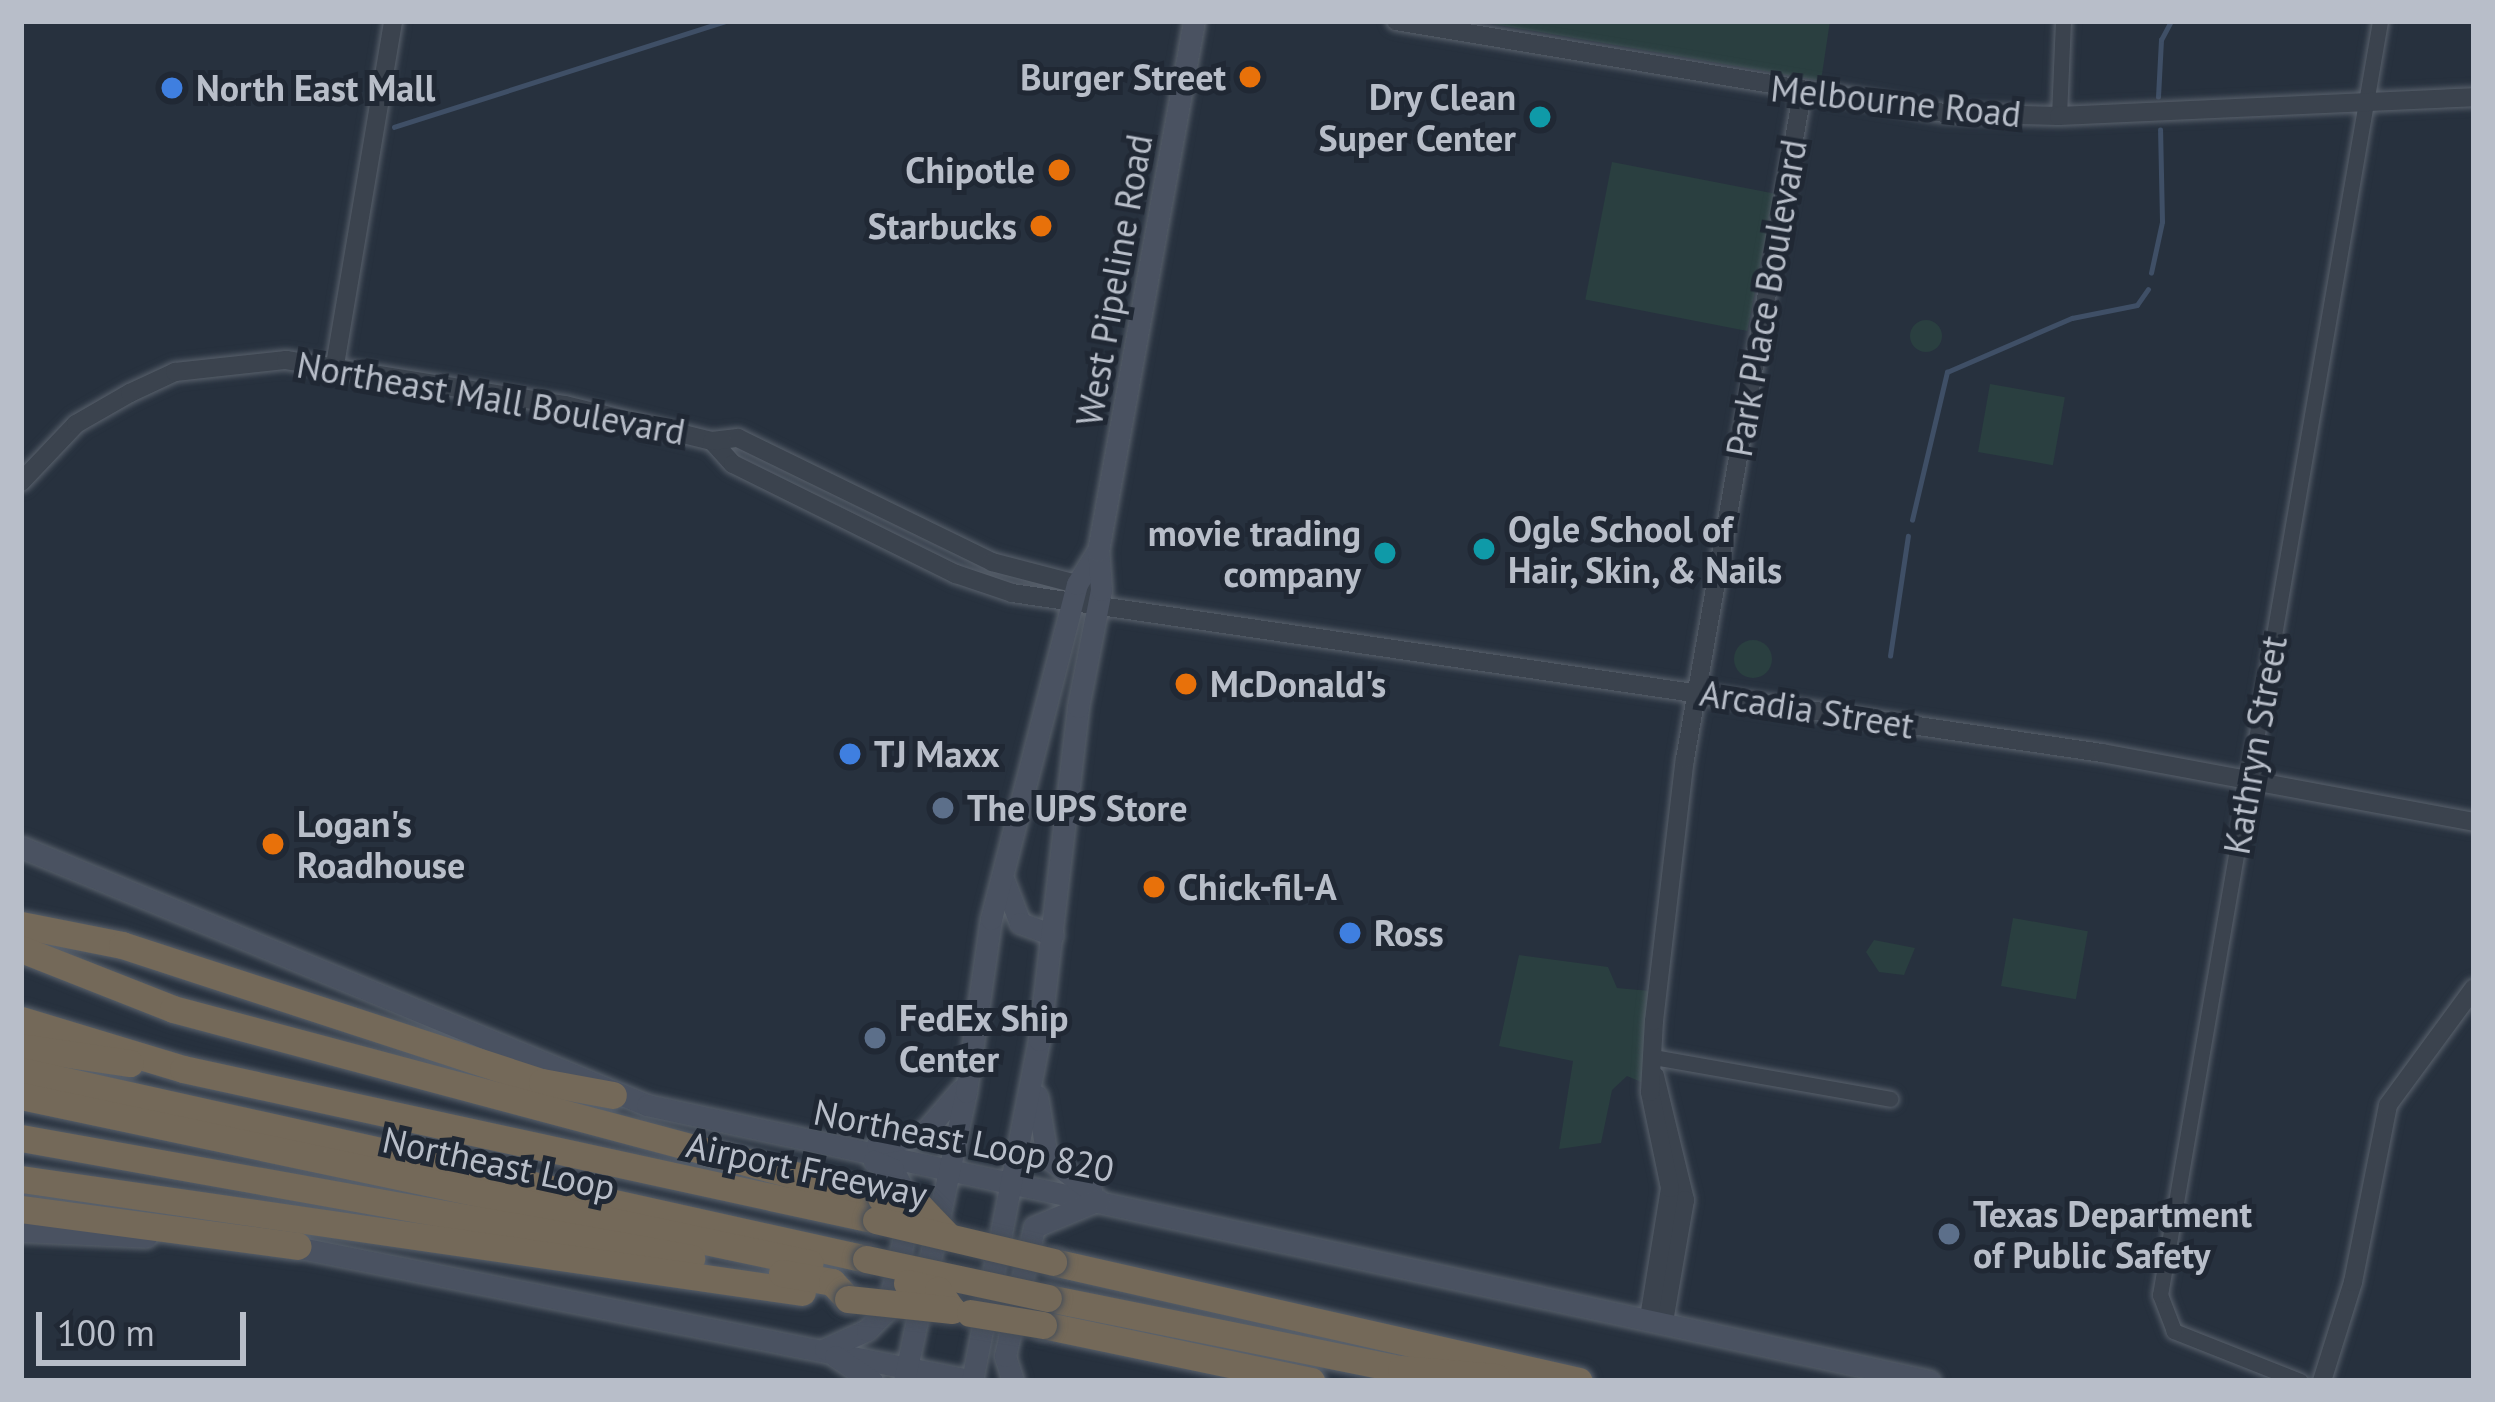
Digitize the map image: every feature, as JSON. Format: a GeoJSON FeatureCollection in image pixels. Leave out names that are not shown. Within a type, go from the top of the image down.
{"type":"FeatureCollection","features":[{"type":"Feature","properties":{"kind":"highway"},"geometry":{"type":"LineString","coordinates":[[21,927],[205,971],[542,1082],[613,1095]]}},
{"type":"Feature","properties":{"kind":"highway"},"geometry":{"type":"LineString","coordinates":[[21,927],[237,1026]]}},
{"type":"Feature","properties":{"kind":"highway"},"geometry":{"type":"LineString","coordinates":[[21,949],[237,1026],[879,1209]]}},
{"type":"Feature","properties":{"kind":"highway","name":"Airport Freeway"},"geometry":{"type":"LineString","coordinates":[[21,1020],[183,1069],[879,1209],[948,1236],[1053,1262],[1580,1381]]}},
{"type":"Feature","properties":{"kind":"highway"},"geometry":{"type":"LineString","coordinates":[[21,1047],[183,1069]]}},
{"type":"Feature","properties":{"kind":"highway"},"geometry":{"type":"LineString","coordinates":[[21,1071],[856,1276],[1401,1369],[1536,1381]]}},
{"type":"Feature","properties":{"kind":"highway","name":"Northeast Loop"},"geometry":{"type":"LineString","coordinates":[[21,1096],[856,1276]]}},
{"type":"Feature","properties":{"kind":"highway"},"geometry":{"type":"LineString","coordinates":[[21,1138],[832,1282],[856,1276]]}},
{"type":"Feature","properties":{"kind":"highway"},"geometry":{"type":"LineString","coordinates":[[21,1179],[856,1276],[952,1310],[1045,1311],[1311,1381]]}},
{"type":"Feature","properties":{"kind":"highway"},"geometry":{"type":"LineString","coordinates":[[21,1209],[298,1246]]}},
{"type":"Feature","properties":{"kind":"main road","name":"West Pipeline Road"},"geometry":{"type":"LineString","coordinates":[[973,1381],[1039,1040],[1099,599],[1098,551],[1194,21]]}},
{"type":"Feature","properties":{"kind":"main road","name":"West Pipeline Road"},"geometry":{"type":"LineString","coordinates":[[906,1373],[951,1168],[1003,875],[1075,594],[1098,551]]}},
{"type":"Feature","properties":{"kind":"main road","name":"Northeast Loop 820"},"geometry":{"type":"LineString","coordinates":[[21,848],[613,1095],[1930,1381]]}},
{"type":"Feature","properties":{"kind":"main road"},"geometry":{"type":"LineString","coordinates":[[1003,875],[1020,923],[1053,935]]}},
{"type":"Feature","properties":{"kind":"main road"},"geometry":{"type":"LineString","coordinates":[[1013,1381],[1005,1356],[1034,1227],[1100,1200],[1047,1157],[1039,1137],[1039,1040]]}},
{"type":"Feature","properties":{"kind":"main road"},"geometry":{"type":"LineString","coordinates":[[852,1148],[922,1135],[942,1121],[968,1080]]}},
{"type":"Feature","properties":{"kind":"main road"},"geometry":{"type":"LineString","coordinates":[[824,1144],[893,1169],[911,1205],[888,1309],[867,1330],[824,1349]]}},
{"type":"Feature","properties":{"kind":"main road"},"geometry":{"type":"LineString","coordinates":[[21,1231],[298,1246],[824,1349],[906,1373],[973,1381]]}},
{"type":"Feature","properties":{"kind":"main road"},"geometry":{"type":"LineString","coordinates":[[824,1349],[872,1381]]}},
{"type":"Feature","properties":{"kind":"street"},"geometry":{"type":"LineString","coordinates":[[335,365],[393,21]]}},
{"type":"Feature","properties":{"kind":"street","name":"Melbourne Road"},"geometry":{"type":"LineString","coordinates":[[1396,21],[1802,94],[1944,112],[2059,116],[2474,97]]}},
{"type":"Feature","properties":{"kind":"street"},"geometry":{"type":"LineString","coordinates":[[2059,116],[2062,21]]}},
{"type":"Feature","properties":{"kind":"street","name":"Kathryn Street"},"geometry":{"type":"LineString","coordinates":[[2300,1381],[2174,1331],[2160,1295],[2380,21]]}},
{"type":"Feature","properties":{"kind":"street","name":"Park Place Boulevard"},"geometry":{"type":"LineString","coordinates":[[1656,1319],[1685,1199],[1653,1064],[1697,692],[1802,94]]}},
{"type":"Feature","properties":{"kind":"street","name":"Northeast Mall Boulevard"},"geometry":{"type":"LineString","coordinates":[[21,482],[76,424],[175,373],[259,359],[335,365],[654,423],[712,441],[738,438],[992,562],[1099,599]]}},
{"type":"Feature","properties":{"kind":"street","name":"Arcadia Street"},"geometry":{"type":"LineString","coordinates":[[1099,599],[2249,780],[2474,822]]}},
{"type":"Feature","properties":{"kind":"street"},"geometry":{"type":"LineString","coordinates":[[2322,1381],[2353,1282],[2388,1105],[2474,988]]}},
{"type":"Feature","properties":{"kind":"street"},"geometry":{"type":"LineString","coordinates":[[1653,1064],[1890,1099]]}},
{"type":"Feature","properties":{"kind":"green space"},"geometry":{"type":"Polygon","coordinates":[[[1476,21],[1830,21],[1821,81],[1476,21]]]}},
{"type":"Feature","properties":{"kind":"green space"},"geometry":{"type":"Polygon","coordinates":[[[1612,162],[1774,193],[1747,331],[1585,299],[1612,162]]]}},
{"type":"Feature","properties":{"kind":"green space"},"geometry":{"type":"Polygon","coordinates":[[[1926,320],[1938,324],[1942,336],[1938,348],[1926,352],[1914,348],[1910,336],[1914,324],[1926,320]]]}},
{"type":"Feature","properties":{"kind":"green space"},"geometry":{"type":"Polygon","coordinates":[[[1990,384],[2065,397],[2053,465],[1978,452],[1990,384]]]}},
{"type":"Feature","properties":{"kind":"green space"},"geometry":{"type":"Polygon","coordinates":[[[1753,640],[1767,645],[1772,659],[1767,673],[1753,678],[1739,673],[1734,659],[1739,645],[1753,640]]]}},
{"type":"Feature","properties":{"kind":"green space"},"geometry":{"type":"Polygon","coordinates":[[[2013,918],[2088,931],[2076,999],[2001,986],[2013,918]]]}},
{"type":"Feature","properties":{"kind":"green space"},"geometry":{"type":"Polygon","coordinates":[[[1874,940],[1915,948],[1904,975],[1879,972],[1866,952],[1874,940]]]}},
{"type":"Feature","properties":{"kind":"green space"},"geometry":{"type":"Polygon","coordinates":[[[1519,955],[1608,967],[1617,988],[1650,991],[1641,1082],[1627,1076],[1612,1090],[1601,1143],[1559,1149],[1573,1061],[1499,1046],[1519,955]]]}},
{"type":"Feature","properties":{"kind":"waterway"},"geometry":{"type":"LineString","coordinates":[[394,127],[727,21]]}},
{"type":"Feature","properties":{"kind":"waterway"},"geometry":{"type":"LineString","coordinates":[[2158,97],[2161,40],[2171,21]]}},
{"type":"Feature","properties":{"kind":"waterway"},"geometry":{"type":"LineString","coordinates":[[2151,273],[2162,222],[2160,130]]}},
{"type":"Feature","properties":{"kind":"waterway"},"geometry":{"type":"LineString","coordinates":[[1912,520],[1947,372],[2072,318],[2137,305],[2148,289]]}},
{"type":"Feature","properties":{"kind":"waterway"},"geometry":{"type":"LineString","coordinates":[[1890,656],[1908,536]]}},
{"type":"Feature","properties":{"kind":"place","name":"Burger Street"},"geometry":{"type":"Point","coordinates":[1250,77]}},
{"type":"Feature","properties":{"kind":"place","name":"North East Mall"},"geometry":{"type":"Point","coordinates":[172,88]}},
{"type":"Feature","properties":{"kind":"place","name":"Dry Clean Super Center"},"geometry":{"type":"Point","coordinates":[1540,117]}},
{"type":"Feature","properties":{"kind":"place","name":"Chipotle"},"geometry":{"type":"Point","coordinates":[1059,170]}},
{"type":"Feature","properties":{"kind":"place","name":"Starbucks"},"geometry":{"type":"Point","coordinates":[1041,226]}},
{"type":"Feature","properties":{"kind":"place","name":"Ogle School of Hair, Skin, & Nails"},"geometry":{"type":"Point","coordinates":[1484,549]}},
{"type":"Feature","properties":{"kind":"place","name":"movie trading company"},"geometry":{"type":"Point","coordinates":[1385,553]}},
{"type":"Feature","properties":{"kind":"place","name":"McDonald's"},"geometry":{"type":"Point","coordinates":[1186,684]}},
{"type":"Feature","properties":{"kind":"place","name":"TJ Maxx"},"geometry":{"type":"Point","coordinates":[850,754]}},
{"type":"Feature","properties":{"kind":"place","name":"The UPS Store"},"geometry":{"type":"Point","coordinates":[943,808]}},
{"type":"Feature","properties":{"kind":"place","name":"Logan's Roadhouse"},"geometry":{"type":"Point","coordinates":[273,844]}},
{"type":"Feature","properties":{"kind":"place","name":"Chick-fil-A"},"geometry":{"type":"Point","coordinates":[1154,887]}},
{"type":"Feature","properties":{"kind":"place","name":"Ross"},"geometry":{"type":"Point","coordinates":[1350,933]}},
{"type":"Feature","properties":{"kind":"place","name":"FedEx Ship Center"},"geometry":{"type":"Point","coordinates":[875,1038]}},
{"type":"Feature","properties":{"kind":"place","name":"Texas Department of Public Safety"},"geometry":{"type":"Point","coordinates":[1949,1234]}}]}
